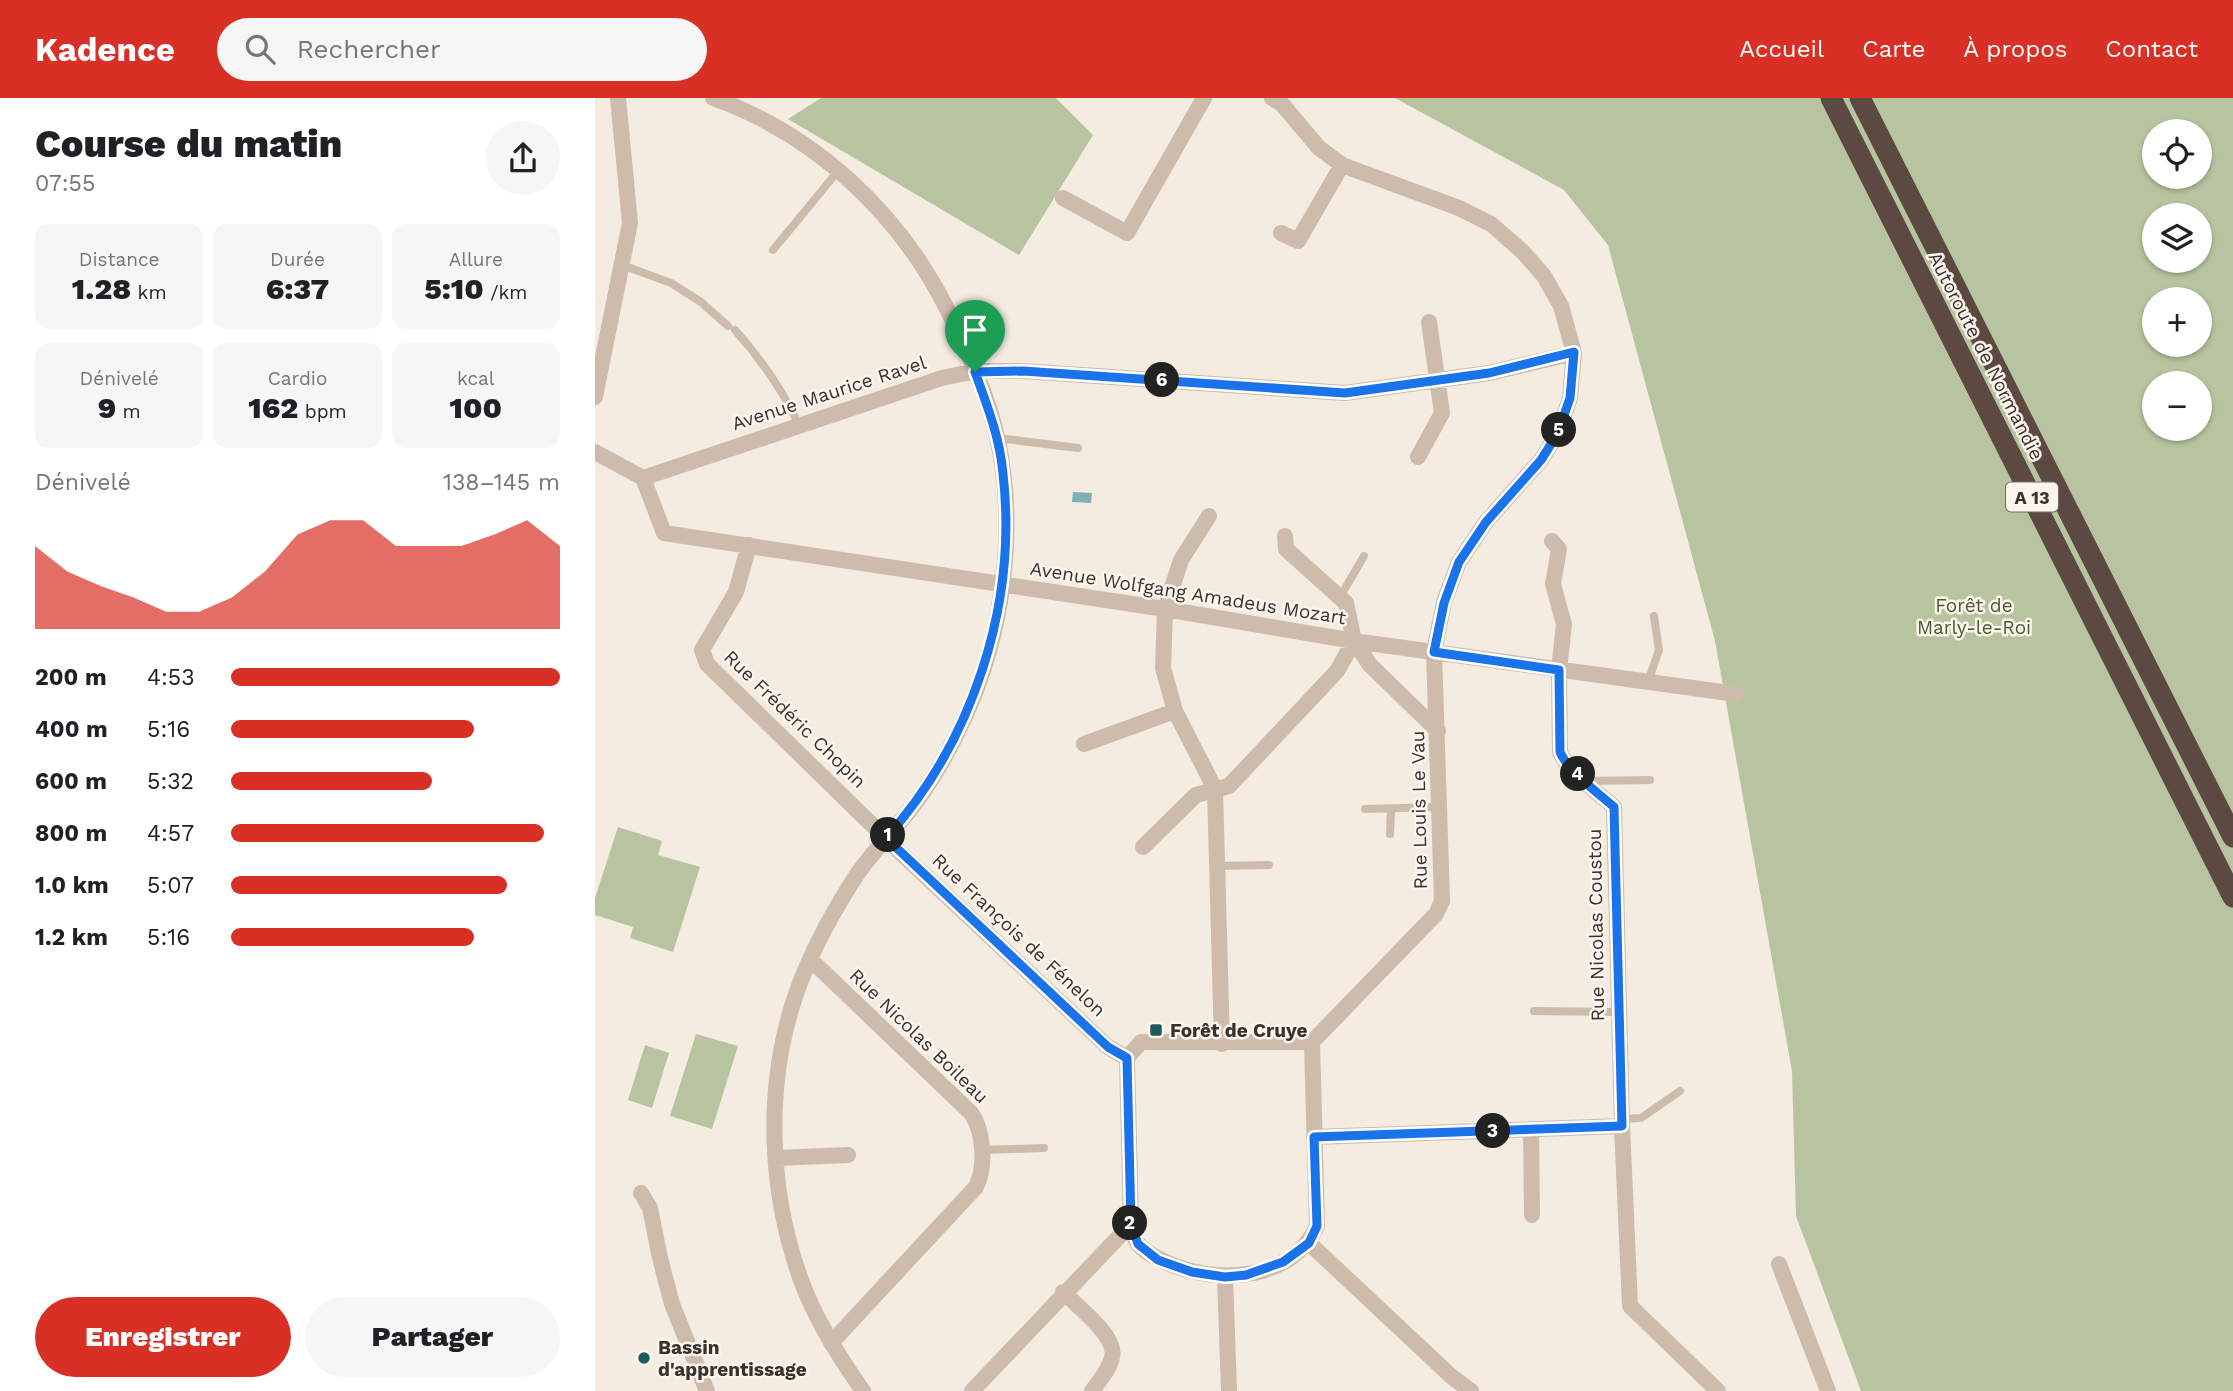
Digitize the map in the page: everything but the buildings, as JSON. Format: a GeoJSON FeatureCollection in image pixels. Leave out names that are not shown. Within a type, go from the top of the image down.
{"type":"FeatureCollection","features":[{"type":"Feature","properties":{"kind":"highway","name":"Autoroute de Normandie"},"geometry":{"type":"LineString","coordinates":[[1831,98],[2233,897]]}},
{"type":"Feature","properties":{"kind":"highway","name":"Autoroute de Normandie"},"geometry":{"type":"LineString","coordinates":[[1860,98],[2233,837]]}},
{"type":"Feature","properties":{"kind":"street"},"geometry":{"type":"LineString","coordinates":[[595,397],[630,223],[618,98]]}},
{"type":"Feature","properties":{"kind":"street"},"geometry":{"type":"LineString","coordinates":[[713,98],[732,101],[789,135],[861,191],[902,235],[935,285],[975,372],[997,438],[1003,473],[1006,549],[995,626],[964,720],[914,806],[855,878],[811,960],[794,999],[781,1055],[774,1121],[777,1178],[786,1230],[801,1282],[831,1343],[863,1391]]}},
{"type":"Feature","properties":{"kind":"street"},"geometry":{"type":"LineString","coordinates":[[1063,198],[1127,233],[1204,98]]}},
{"type":"Feature","properties":{"kind":"street","name":"Rue Louis Le Vau"},"geometry":{"type":"LineString","coordinates":[[1272,98],[1282,104],[1319,148],[1342,165],[1459,208],[1491,225],[1523,252],[1544,276],[1562,306],[1574,352],[1570,398],[1558,433],[1541,460],[1486,522],[1459,562],[1444,603],[1434,652],[1442,901],[1436,914],[1312,1042]]}},
{"type":"Feature","properties":{"kind":"street"},"geometry":{"type":"LineString","coordinates":[[1281,233],[1298,241],[1342,165]]}},
{"type":"Feature","properties":{"kind":"street"},"geometry":{"type":"LineString","coordinates":[[1418,457],[1443,413],[1429,322]]}},
{"type":"Feature","properties":{"kind":"street","name":"Avenue Maurice Ravel"},"geometry":{"type":"LineString","coordinates":[[643,478],[942,378],[975,372],[1023,371],[1345,393],[1489,373],[1574,352]]}},
{"type":"Feature","properties":{"kind":"street"},"geometry":{"type":"LineString","coordinates":[[595,452],[643,478]]}},
{"type":"Feature","properties":{"kind":"street","name":"Avenue Wolfgang Amadeus Mozart"},"geometry":{"type":"LineString","coordinates":[[643,478],[664,533],[1165,609],[1354,641],[1736,694]]}},
{"type":"Feature","properties":{"kind":"street"},"geometry":{"type":"LineString","coordinates":[[1209,516],[1181,560],[1165,609],[1163,668],[1175,710],[1215,789],[1221,1044]]}},
{"type":"Feature","properties":{"kind":"street"},"geometry":{"type":"LineString","coordinates":[[1285,536],[1286,549],[1349,608],[1354,641],[1370,665],[1438,731]]}},
{"type":"Feature","properties":{"kind":"street","name":"Rue Nicolas Coustou"},"geometry":{"type":"LineString","coordinates":[[1552,541],[1559,549],[1553,584],[1564,624],[1559,670],[1560,752],[1563,759],[1614,807],[1630,1306],[1718,1391]]}},
{"type":"Feature","properties":{"kind":"street","name":"Rue Frédéric Chopin"},"geometry":{"type":"LineString","coordinates":[[749,545],[736,592],[702,650],[707,664],[886,838]]}},
{"type":"Feature","properties":{"kind":"street"},"geometry":{"type":"LineString","coordinates":[[1143,847],[1196,795],[1229,786],[1337,671],[1354,641]]}},
{"type":"Feature","properties":{"kind":"street"},"geometry":{"type":"LineString","coordinates":[[1084,744],[1175,710]]}},
{"type":"Feature","properties":{"kind":"street","name":"Rue François de Fénelon"},"geometry":{"type":"LineString","coordinates":[[886,838],[1108,1047],[1127,1058]]}},
{"type":"Feature","properties":{"kind":"street","name":"Rue Nicolas Boileau"},"geometry":{"type":"LineString","coordinates":[[811,960],[971,1114],[980,1125],[982,1150],[976,1188],[831,1343]]}},
{"type":"Feature","properties":{"kind":"street"},"geometry":{"type":"LineString","coordinates":[[1141,1042],[1312,1042],[1317,1226],[1309,1243],[1283,1262],[1259,1272],[1225,1277],[1192,1272],[1158,1260],[1138,1244],[1131,1224],[1127,1058],[1141,1042]]}},
{"type":"Feature","properties":{"kind":"street"},"geometry":{"type":"LineString","coordinates":[[1314,1137],[1531,1129],[1622,1122]]}},
{"type":"Feature","properties":{"kind":"street"},"geometry":{"type":"LineString","coordinates":[[1531,1129],[1532,1215]]}},
{"type":"Feature","properties":{"kind":"street"},"geometry":{"type":"LineString","coordinates":[[776,1158],[848,1155]]}},
{"type":"Feature","properties":{"kind":"street"},"geometry":{"type":"LineString","coordinates":[[641,1193],[650,1208],[672,1304],[707,1391]]}},
{"type":"Feature","properties":{"kind":"street"},"geometry":{"type":"LineString","coordinates":[[972,1391],[1131,1224]]}},
{"type":"Feature","properties":{"kind":"street"},"geometry":{"type":"LineString","coordinates":[[1309,1243],[1471,1391]]}},
{"type":"Feature","properties":{"kind":"street"},"geometry":{"type":"LineString","coordinates":[[1779,1264],[1828,1391]]}},
{"type":"Feature","properties":{"kind":"street"},"geometry":{"type":"LineString","coordinates":[[1225,1277],[1229,1391]]}},
{"type":"Feature","properties":{"kind":"street"},"geometry":{"type":"LineString","coordinates":[[1063,1293],[1111,1342],[1112,1361],[1092,1391]]}},
{"type":"Feature","properties":{"kind":"lane"},"geometry":{"type":"LineString","coordinates":[[773,250],[838,171]]}},
{"type":"Feature","properties":{"kind":"lane"},"geometry":{"type":"LineString","coordinates":[[622,265],[671,283],[701,302],[731,328],[759,357],[786,398],[799,425]]}},
{"type":"Feature","properties":{"kind":"lane"},"geometry":{"type":"LineString","coordinates":[[997,438],[1078,448]]}},
{"type":"Feature","properties":{"kind":"lane"},"geometry":{"type":"LineString","coordinates":[[1340,597],[1364,556]]}},
{"type":"Feature","properties":{"kind":"lane"},"geometry":{"type":"LineString","coordinates":[[1648,682],[1659,650],[1654,616]]}},
{"type":"Feature","properties":{"kind":"lane"},"geometry":{"type":"LineString","coordinates":[[1586,781],[1650,780]]}},
{"type":"Feature","properties":{"kind":"lane"},"geometry":{"type":"LineString","coordinates":[[1365,809],[1438,807]]}},
{"type":"Feature","properties":{"kind":"lane"},"geometry":{"type":"LineString","coordinates":[[1390,834],[1391,810]]}},
{"type":"Feature","properties":{"kind":"lane"},"geometry":{"type":"LineString","coordinates":[[1216,866],[1269,865]]}},
{"type":"Feature","properties":{"kind":"lane"},"geometry":{"type":"LineString","coordinates":[[1534,1011],[1619,1012]]}},
{"type":"Feature","properties":{"kind":"lane"},"geometry":{"type":"LineString","coordinates":[[1622,1122],[1641,1118],[1680,1091]]}},
{"type":"Feature","properties":{"kind":"lane"},"geometry":{"type":"LineString","coordinates":[[982,1150],[1044,1149]]}},
{"type":"Feature","properties":{"kind":"green space"},"geometry":{"type":"Polygon","coordinates":[[[821,98],[1056,98],[1093,135],[1019,255],[788,119],[821,98]]]}},
{"type":"Feature","properties":{"kind":"green space","name":"Forêt de Marly-le-Roi"},"geometry":{"type":"Polygon","coordinates":[[[1395,98],[2233,98],[2233,1391],[1861,1391],[1796,1216],[1792,1071],[1715,641],[1608,245],[1564,190],[1395,98]]]}},
{"type":"Feature","properties":{"kind":"green space"},"geometry":{"type":"Polygon","coordinates":[[[618,827],[662,841],[658,855],[700,867],[673,952],[630,938],[633,927],[595,915],[595,898],[618,827]]]}},
{"type":"Feature","properties":{"kind":"green space"},"geometry":{"type":"Polygon","coordinates":[[[696,1034],[738,1046],[712,1129],[670,1116],[696,1034]]]}},
{"type":"Feature","properties":{"kind":"green space"},"geometry":{"type":"Polygon","coordinates":[[[645,1045],[669,1053],[652,1108],[628,1100],[645,1045]]]}},
{"type":"Feature","properties":{"kind":"water"},"geometry":{"type":"Polygon","coordinates":[[[1073,492],[1092,493],[1091,503],[1072,502],[1073,492]]]}},
{"type":"Feature","properties":{"kind":"place","name":"Forêt de Cruye"},"geometry":{"type":"Point","coordinates":[1156,1030]}},
{"type":"Feature","properties":{"kind":"place","name":"Bassin d'apprentissage"},"geometry":{"type":"Point","coordinates":[644,1358]}},
{"type":"Feature","properties":{"kind":"route"},"geometry":{"type":"LineString","coordinates":[[1574,352],[1570,398],[1558,433],[1541,460],[1486,522],[1459,562],[1444,603],[1434,652],[1559,670],[1560,752],[1563,759],[1614,807],[1622,1126],[1314,1137],[1317,1226],[1309,1243],[1283,1262],[1259,1272],[1225,1277],[1192,1272],[1158,1260],[1138,1244],[1131,1224],[1127,1146],[1127,1058],[1108,1047],[886,838],[914,806],[964,720],[995,626],[1006,549],[1003,473],[997,438],[975,372],[1023,371],[1345,393],[1489,373],[1574,352]]}}]}
